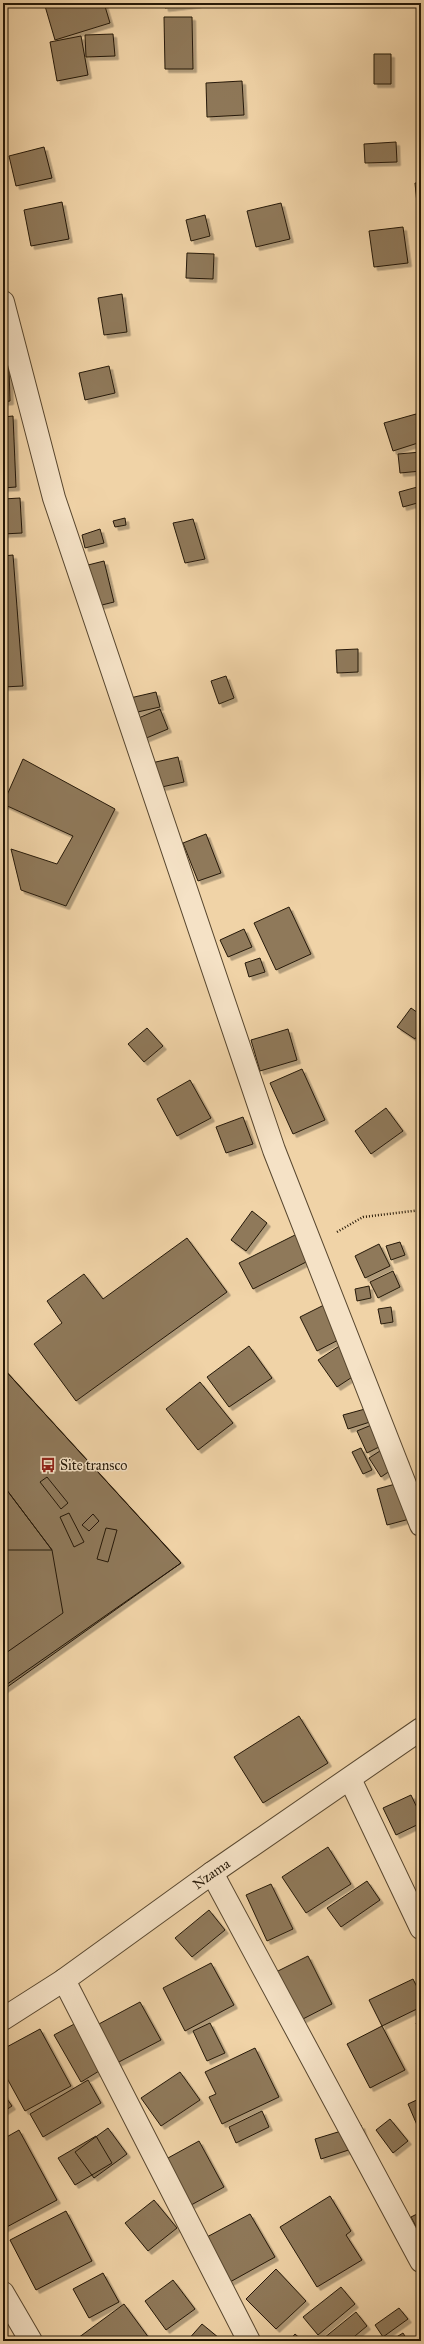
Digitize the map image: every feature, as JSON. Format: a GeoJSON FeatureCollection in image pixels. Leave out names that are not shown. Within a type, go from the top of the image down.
{"type":"FeatureCollection","features":[{"type":"Feature","properties":{"kind":"street"},"geometry":{"type":"LineString","coordinates":[[3,302],[54,498],[274,1150],[421,1525]]}},
{"type":"Feature","properties":{"kind":"street","name":"Nzama"},"geometry":{"type":"LineString","coordinates":[[3,2018],[64,1980],[212,1873],[421,1729]]}},
{"type":"Feature","properties":{"kind":"street"},"geometry":{"type":"LineString","coordinates":[[350,1779],[421,1928]]}},
{"type":"Feature","properties":{"kind":"street"},"geometry":{"type":"LineString","coordinates":[[212,1873],[421,2261]]}},
{"type":"Feature","properties":{"kind":"street"},"geometry":{"type":"LineString","coordinates":[[64,1980],[250,2341]]}},
{"type":"Feature","properties":{"kind":"street"},"geometry":{"type":"LineString","coordinates":[[3,2293],[31,2341]]}},
{"type":"Feature","properties":{"kind":"path"},"geometry":{"type":"LineString","coordinates":[[312,1246],[363,1217],[421,1210]]}},
{"type":"Feature","properties":{"kind":"building"},"geometry":{"type":"Polygon","coordinates":[[[54,3],[104,3],[110,23],[55,40],[45,6],[54,3]]]}},
{"type":"Feature","properties":{"kind":"building"},"geometry":{"type":"Polygon","coordinates":[[[164,3],[198,3],[198,4],[165,8],[164,3]]]}},
{"type":"Feature","properties":{"kind":"building"},"geometry":{"type":"Polygon","coordinates":[[[164,17],[192,17],[193,69],[165,69],[164,17]]]}},
{"type":"Feature","properties":{"kind":"building"},"geometry":{"type":"Polygon","coordinates":[[[113,34],[115,56],[86,57],[85,35],[113,34]]]}},
{"type":"Feature","properties":{"kind":"building"},"geometry":{"type":"Polygon","coordinates":[[[81,36],[88,75],[57,81],[50,42],[81,36]]]}},
{"type":"Feature","properties":{"kind":"building"},"geometry":{"type":"Polygon","coordinates":[[[374,54],[391,54],[391,84],[374,84],[374,54]]]}},
{"type":"Feature","properties":{"kind":"building"},"geometry":{"type":"Polygon","coordinates":[[[242,81],[244,115],[207,117],[206,83],[242,81]]]}},
{"type":"Feature","properties":{"kind":"building"},"geometry":{"type":"Polygon","coordinates":[[[396,142],[397,162],[365,163],[364,144],[396,142]]]}},
{"type":"Feature","properties":{"kind":"building"},"geometry":{"type":"Polygon","coordinates":[[[44,147],[52,178],[16,186],[9,156],[44,147]]]}},
{"type":"Feature","properties":{"kind":"building"},"geometry":{"type":"Polygon","coordinates":[[[415,183],[421,183],[421,224],[419,224],[415,183]]]}},
{"type":"Feature","properties":{"kind":"building"},"geometry":{"type":"Polygon","coordinates":[[[62,202],[69,239],[31,246],[24,210],[62,202]]]}},
{"type":"Feature","properties":{"kind":"building"},"geometry":{"type":"Polygon","coordinates":[[[281,203],[290,239],[256,247],[247,211],[281,203]]]}},
{"type":"Feature","properties":{"kind":"building"},"geometry":{"type":"Polygon","coordinates":[[[205,215],[210,236],[191,241],[186,220],[205,215]]]}},
{"type":"Feature","properties":{"kind":"building"},"geometry":{"type":"Polygon","coordinates":[[[403,227],[408,263],[374,267],[369,231],[403,227]]]}},
{"type":"Feature","properties":{"kind":"building"},"geometry":{"type":"Polygon","coordinates":[[[187,253],[214,254],[213,279],[186,278],[187,253]]]}},
{"type":"Feature","properties":{"kind":"building"},"geometry":{"type":"Polygon","coordinates":[[[122,294],[127,332],[104,335],[98,298],[122,294]]]}},
{"type":"Feature","properties":{"kind":"building"},"geometry":{"type":"Polygon","coordinates":[[[109,366],[115,393],[85,400],[79,373],[109,366]]]}},
{"type":"Feature","properties":{"kind":"building"},"geometry":{"type":"Polygon","coordinates":[[[3,368],[9,368],[10,401],[3,402],[3,368]]]}},
{"type":"Feature","properties":{"kind":"building"},"geometry":{"type":"Polygon","coordinates":[[[416,414],[421,432],[421,442],[393,451],[384,423],[416,414]]]}},
{"type":"Feature","properties":{"kind":"building"},"geometry":{"type":"Polygon","coordinates":[[[13,416],[16,487],[3,488],[3,417],[13,416]]]}},
{"type":"Feature","properties":{"kind":"building"},"geometry":{"type":"Polygon","coordinates":[[[421,452],[421,471],[400,473],[398,454],[421,452]]]}},
{"type":"Feature","properties":{"kind":"building"},"geometry":{"type":"Polygon","coordinates":[[[421,486],[421,502],[403,507],[399,492],[421,486]]]}},
{"type":"Feature","properties":{"kind":"building"},"geometry":{"type":"Polygon","coordinates":[[[20,498],[22,533],[3,534],[3,499],[20,498]]]}},
{"type":"Feature","properties":{"kind":"building"},"geometry":{"type":"Polygon","coordinates":[[[125,518],[126,525],[115,527],[113,521],[125,518]]]}},
{"type":"Feature","properties":{"kind":"building"},"geometry":{"type":"Polygon","coordinates":[[[193,519],[205,559],[185,563],[173,523],[193,519]]]}},
{"type":"Feature","properties":{"kind":"building"},"geometry":{"type":"Polygon","coordinates":[[[100,529],[104,543],[85,548],[82,535],[100,529]]]}},
{"type":"Feature","properties":{"kind":"building"},"geometry":{"type":"Polygon","coordinates":[[[13,555],[23,686],[3,687],[3,556],[13,555]]]}},
{"type":"Feature","properties":{"kind":"building"},"geometry":{"type":"Polygon","coordinates":[[[104,561],[114,602],[94,607],[84,566],[104,561]]]}},
{"type":"Feature","properties":{"kind":"building"},"geometry":{"type":"Polygon","coordinates":[[[358,649],[358,672],[337,673],[336,650],[358,649]]]}},
{"type":"Feature","properties":{"kind":"building"},"geometry":{"type":"Polygon","coordinates":[[[226,676],[234,698],[219,704],[211,681],[226,676]]]}},
{"type":"Feature","properties":{"kind":"building"},"geometry":{"type":"Polygon","coordinates":[[[156,692],[160,707],[133,713],[130,698],[156,692]]]}},
{"type":"Feature","properties":{"kind":"building"},"geometry":{"type":"Polygon","coordinates":[[[160,709],[168,729],[144,739],[136,719],[160,709]]]}},
{"type":"Feature","properties":{"kind":"building"},"geometry":{"type":"Polygon","coordinates":[[[178,757],[184,782],[153,789],[147,764],[178,757]]]}},
{"type":"Feature","properties":{"kind":"building"},"geometry":{"type":"Polygon","coordinates":[[[23,759],[115,809],[66,906],[21,890],[11,849],[57,864],[73,836],[3,804],[23,759]]]}},
{"type":"Feature","properties":{"kind":"building"},"geometry":{"type":"Polygon","coordinates":[[[206,834],[221,873],[198,881],[183,843],[206,834]]]}},
{"type":"Feature","properties":{"kind":"building"},"geometry":{"type":"Polygon","coordinates":[[[289,907],[311,954],[276,970],[254,923],[289,907]]]}},
{"type":"Feature","properties":{"kind":"building"},"geometry":{"type":"Polygon","coordinates":[[[244,929],[252,947],[228,957],[220,940],[244,929]]]}},
{"type":"Feature","properties":{"kind":"building"},"geometry":{"type":"Polygon","coordinates":[[[260,958],[265,972],[249,977],[245,963],[260,958]]]}},
{"type":"Feature","properties":{"kind":"building"},"geometry":{"type":"Polygon","coordinates":[[[411,1008],[421,1015],[421,1029],[415,1039],[397,1027],[411,1008]]]}},
{"type":"Feature","properties":{"kind":"building"},"geometry":{"type":"Polygon","coordinates":[[[147,1028],[163,1046],[144,1062],[128,1044],[147,1028]]]}},
{"type":"Feature","properties":{"kind":"building"},"geometry":{"type":"Polygon","coordinates":[[[288,1029],[297,1060],[260,1071],[251,1040],[288,1029]]]}},
{"type":"Feature","properties":{"kind":"building"},"geometry":{"type":"Polygon","coordinates":[[[302,1069],[325,1120],[293,1134],[270,1083],[302,1069]]]}},
{"type":"Feature","properties":{"kind":"building"},"geometry":{"type":"Polygon","coordinates":[[[190,1080],[211,1118],[177,1136],[157,1099],[190,1080]]]}},
{"type":"Feature","properties":{"kind":"building"},"geometry":{"type":"Polygon","coordinates":[[[386,1108],[403,1131],[371,1154],[355,1131],[386,1108]]]}},
{"type":"Feature","properties":{"kind":"building"},"geometry":{"type":"Polygon","coordinates":[[[243,1117],[253,1144],[226,1153],[216,1127],[243,1117]]]}},
{"type":"Feature","properties":{"kind":"building"},"geometry":{"type":"Polygon","coordinates":[[[252,1211],[267,1223],[246,1251],[231,1240],[252,1211]]]}},
{"type":"Feature","properties":{"kind":"building"},"geometry":{"type":"Polygon","coordinates":[[[297,1234],[310,1260],[253,1289],[239,1263],[297,1234]]]}},
{"type":"Feature","properties":{"kind":"building"},"geometry":{"type":"Polygon","coordinates":[[[187,1238],[227,1292],[76,1401],[34,1344],[62,1323],[47,1301],[84,1274],[103,1299],[187,1238]]]}},
{"type":"Feature","properties":{"kind":"building"},"geometry":{"type":"Polygon","coordinates":[[[400,1242],[405,1255],[391,1260],[386,1246],[400,1242]]]}},
{"type":"Feature","properties":{"kind":"building"},"geometry":{"type":"Polygon","coordinates":[[[379,1244],[390,1266],[365,1278],[355,1256],[379,1244]]]}},
{"type":"Feature","properties":{"kind":"building"},"geometry":{"type":"Polygon","coordinates":[[[393,1271],[400,1287],[378,1298],[370,1282],[393,1271]]]}},
{"type":"Feature","properties":{"kind":"building"},"geometry":{"type":"Polygon","coordinates":[[[369,1286],[371,1298],[357,1301],[355,1289],[369,1286]]]}},
{"type":"Feature","properties":{"kind":"building"},"geometry":{"type":"Polygon","coordinates":[[[326,1304],[344,1337],[317,1351],[300,1317],[326,1304]]]}},
{"type":"Feature","properties":{"kind":"building"},"geometry":{"type":"Polygon","coordinates":[[[391,1307],[393,1322],[381,1324],[378,1309],[391,1307]]]}},
{"type":"Feature","properties":{"kind":"building"},"geometry":{"type":"Polygon","coordinates":[[[344,1343],[363,1370],[337,1387],[318,1360],[344,1343]]]}},
{"type":"Feature","properties":{"kind":"building"},"geometry":{"type":"Polygon","coordinates":[[[249,1346],[272,1378],[229,1407],[207,1377],[249,1346]]]}},
{"type":"Feature","properties":{"kind":"building","name":"Site transco"},"geometry":{"type":"Polygon","coordinates":[[[3,1368],[181,1563],[3,1687],[3,1368]]]}},
{"type":"Feature","properties":{"kind":"building","name":"Site transco"},"geometry":{"type":"Polygon","coordinates":[[[3,1368],[181,1563],[3,1690],[3,1368]]]}},
{"type":"Feature","properties":{"kind":"building"},"geometry":{"type":"Polygon","coordinates":[[[200,1382],[233,1423],[198,1450],[166,1409],[200,1382]]]}},
{"type":"Feature","properties":{"kind":"building"},"geometry":{"type":"Polygon","coordinates":[[[365,1409],[370,1422],[348,1429],[343,1415],[365,1409]]]}},
{"type":"Feature","properties":{"kind":"building"},"geometry":{"type":"Polygon","coordinates":[[[374,1424],[383,1445],[367,1453],[357,1431],[374,1424]]]}},
{"type":"Feature","properties":{"kind":"building"},"geometry":{"type":"Polygon","coordinates":[[[394,1442],[406,1460],[381,1477],[369,1458],[394,1442]]]}},
{"type":"Feature","properties":{"kind":"building"},"geometry":{"type":"Polygon","coordinates":[[[361,1448],[372,1470],[363,1474],[352,1452],[361,1448]]]}},
{"type":"Feature","properties":{"kind":"building"},"geometry":{"type":"Polygon","coordinates":[[[47,1477],[68,1503],[61,1509],[40,1482],[47,1477]]]}},
{"type":"Feature","properties":{"kind":"building"},"geometry":{"type":"Polygon","coordinates":[[[414,1479],[421,1516],[387,1525],[377,1489],[414,1479]]]}},
{"type":"Feature","properties":{"kind":"building"},"geometry":{"type":"Polygon","coordinates":[[[3,1485],[52,1550],[63,1613],[3,1655],[3,1485]]]}},
{"type":"Feature","properties":{"kind":"building"},"geometry":{"type":"Polygon","coordinates":[[[3,1485],[52,1550],[3,1550],[3,1485]]]}},
{"type":"Feature","properties":{"kind":"building"},"geometry":{"type":"Polygon","coordinates":[[[69,1513],[84,1542],[74,1547],[60,1517],[69,1513]]]}},
{"type":"Feature","properties":{"kind":"building"},"geometry":{"type":"Polygon","coordinates":[[[93,1514],[99,1521],[89,1531],[82,1525],[93,1514]]]}},
{"type":"Feature","properties":{"kind":"building"},"geometry":{"type":"Polygon","coordinates":[[[106,1528],[117,1530],[108,1562],[97,1559],[106,1528]]]}},
{"type":"Feature","properties":{"kind":"building"},"geometry":{"type":"Polygon","coordinates":[[[299,1716],[328,1763],[263,1803],[234,1757],[299,1716]]]}},
{"type":"Feature","properties":{"kind":"building"},"geometry":{"type":"Polygon","coordinates":[[[411,1795],[421,1816],[421,1823],[396,1835],[383,1808],[411,1795]]]}},
{"type":"Feature","properties":{"kind":"building"},"geometry":{"type":"Polygon","coordinates":[[[328,1847],[351,1884],[306,1913],[282,1877],[328,1847]]]}},
{"type":"Feature","properties":{"kind":"building"},"geometry":{"type":"Polygon","coordinates":[[[367,1881],[380,1900],[341,1927],[327,1908],[367,1881]]]}},
{"type":"Feature","properties":{"kind":"building"},"geometry":{"type":"Polygon","coordinates":[[[271,1884],[293,1929],[267,1941],[246,1895],[271,1884]]]}},
{"type":"Feature","properties":{"kind":"building"},"geometry":{"type":"Polygon","coordinates":[[[209,1910],[225,1930],[192,1957],[175,1938],[209,1910]]]}},
{"type":"Feature","properties":{"kind":"building"},"geometry":{"type":"Polygon","coordinates":[[[308,1956],[332,2004],[301,2020],[276,1972],[308,1956]]]}},
{"type":"Feature","properties":{"kind":"building"},"geometry":{"type":"Polygon","coordinates":[[[211,1963],[234,2005],[185,2031],[163,1988],[211,1963]]]}},
{"type":"Feature","properties":{"kind":"building"},"geometry":{"type":"Polygon","coordinates":[[[413,1979],[421,1995],[421,2007],[382,2026],[369,2000],[413,1979]]]}},
{"type":"Feature","properties":{"kind":"building"},"geometry":{"type":"Polygon","coordinates":[[[140,2002],[161,2040],[117,2063],[97,2025],[140,2002]]]}},
{"type":"Feature","properties":{"kind":"building"},"geometry":{"type":"Polygon","coordinates":[[[421,2020],[421,2033],[416,2023],[421,2020]]]}},
{"type":"Feature","properties":{"kind":"building"},"geometry":{"type":"Polygon","coordinates":[[[78,2022],[104,2068],[81,2082],[54,2035],[78,2022]]]}},
{"type":"Feature","properties":{"kind":"building"},"geometry":{"type":"Polygon","coordinates":[[[210,2023],[225,2053],[207,2061],[193,2031],[210,2023]]]}},
{"type":"Feature","properties":{"kind":"building"},"geometry":{"type":"Polygon","coordinates":[[[382,2026],[405,2070],[370,2088],[347,2044],[382,2026]]]}},
{"type":"Feature","properties":{"kind":"building"},"geometry":{"type":"Polygon","coordinates":[[[40,2029],[71,2086],[25,2111],[3,2071],[3,2049],[40,2029]]]}},
{"type":"Feature","properties":{"kind":"building"},"geometry":{"type":"Polygon","coordinates":[[[255,2048],[279,2097],[222,2124],[209,2097],[216,2094],[205,2072],[255,2048]]]}},
{"type":"Feature","properties":{"kind":"building"},"geometry":{"type":"Polygon","coordinates":[[[180,2072],[200,2100],[161,2126],[141,2098],[180,2072]]]}},
{"type":"Feature","properties":{"kind":"building"},"geometry":{"type":"Polygon","coordinates":[[[88,2080],[101,2103],[43,2137],[30,2114],[88,2080]]]}},
{"type":"Feature","properties":{"kind":"building"},"geometry":{"type":"Polygon","coordinates":[[[3,2093],[12,2106],[3,2112],[3,2093]]]}},
{"type":"Feature","properties":{"kind":"building"},"geometry":{"type":"Polygon","coordinates":[[[421,2098],[421,2123],[417,2125],[408,2104],[421,2098]]]}},
{"type":"Feature","properties":{"kind":"building"},"geometry":{"type":"Polygon","coordinates":[[[262,2111],[269,2127],[236,2143],[229,2127],[262,2111]]]}},
{"type":"Feature","properties":{"kind":"building"},"geometry":{"type":"Polygon","coordinates":[[[390,2119],[408,2141],[393,2153],[376,2130],[390,2119]]]}},
{"type":"Feature","properties":{"kind":"building"},"geometry":{"type":"Polygon","coordinates":[[[361,2125],[367,2144],[321,2159],[315,2139],[361,2125]]]}},
{"type":"Feature","properties":{"kind":"building"},"geometry":{"type":"Polygon","coordinates":[[[108,2128],[127,2154],[94,2178],[75,2152],[108,2128]]]}},
{"type":"Feature","properties":{"kind":"building"},"geometry":{"type":"Polygon","coordinates":[[[19,2130],[57,2200],[3,2229],[3,2139],[19,2130]]]}},
{"type":"Feature","properties":{"kind":"building"},"geometry":{"type":"Polygon","coordinates":[[[96,2136],[112,2163],[75,2185],[58,2158],[96,2136]]]}},
{"type":"Feature","properties":{"kind":"building"},"geometry":{"type":"Polygon","coordinates":[[[199,2141],[224,2187],[182,2210],[157,2164],[199,2141]]]}},
{"type":"Feature","properties":{"kind":"building"},"geometry":{"type":"Polygon","coordinates":[[[330,2196],[351,2231],[346,2235],[362,2260],[317,2287],[280,2227],[330,2196]]]}},
{"type":"Feature","properties":{"kind":"building"},"geometry":{"type":"Polygon","coordinates":[[[154,2200],[177,2228],[148,2251],[125,2223],[154,2200]]]}},
{"type":"Feature","properties":{"kind":"building"},"geometry":{"type":"Polygon","coordinates":[[[66,2211],[92,2261],[36,2290],[10,2240],[66,2211]]]}},
{"type":"Feature","properties":{"kind":"building"},"geometry":{"type":"Polygon","coordinates":[[[421,2212],[421,2236],[411,2217],[421,2212]]]}},
{"type":"Feature","properties":{"kind":"building"},"geometry":{"type":"Polygon","coordinates":[[[250,2214],[275,2257],[230,2282],[205,2238],[250,2214]]]}},
{"type":"Feature","properties":{"kind":"building"},"geometry":{"type":"Polygon","coordinates":[[[276,2269],[306,2301],[276,2329],[246,2299],[276,2269]]]}},
{"type":"Feature","properties":{"kind":"building"},"geometry":{"type":"Polygon","coordinates":[[[103,2273],[119,2302],[89,2318],[73,2289],[103,2273]]]}},
{"type":"Feature","properties":{"kind":"building"},"geometry":{"type":"Polygon","coordinates":[[[173,2280],[195,2309],[166,2330],[145,2301],[173,2280]]]}},
{"type":"Feature","properties":{"kind":"building"},"geometry":{"type":"Polygon","coordinates":[[[341,2287],[355,2304],[318,2335],[303,2317],[341,2287]]]}},
{"type":"Feature","properties":{"kind":"building"},"geometry":{"type":"Polygon","coordinates":[[[124,2304],[149,2338],[145,2341],[80,2341],[78,2338],[124,2304]]]}},
{"type":"Feature","properties":{"kind":"building"},"geometry":{"type":"Polygon","coordinates":[[[399,2308],[408,2319],[383,2337],[375,2325],[399,2308]]]}},
{"type":"Feature","properties":{"kind":"building"},"geometry":{"type":"Polygon","coordinates":[[[356,2312],[367,2326],[349,2341],[327,2341],[324,2338],[356,2312]]]}},
{"type":"Feature","properties":{"kind":"building"},"geometry":{"type":"Polygon","coordinates":[[[202,2324],[219,2338],[216,2341],[187,2341],[202,2324]]]}},
{"type":"Feature","properties":{"kind":"building"},"geometry":{"type":"Polygon","coordinates":[[[403,2333],[408,2341],[390,2341],[403,2333]]]}},
{"type":"Feature","properties":{"kind":"building"},"geometry":{"type":"Polygon","coordinates":[[[295,2334],[303,2341],[289,2341],[295,2334]]]}},
{"type":"Feature","properties":{"kind":"place","name":"Site transco"},"geometry":{"type":"Point","coordinates":[48,1465]}}]}
